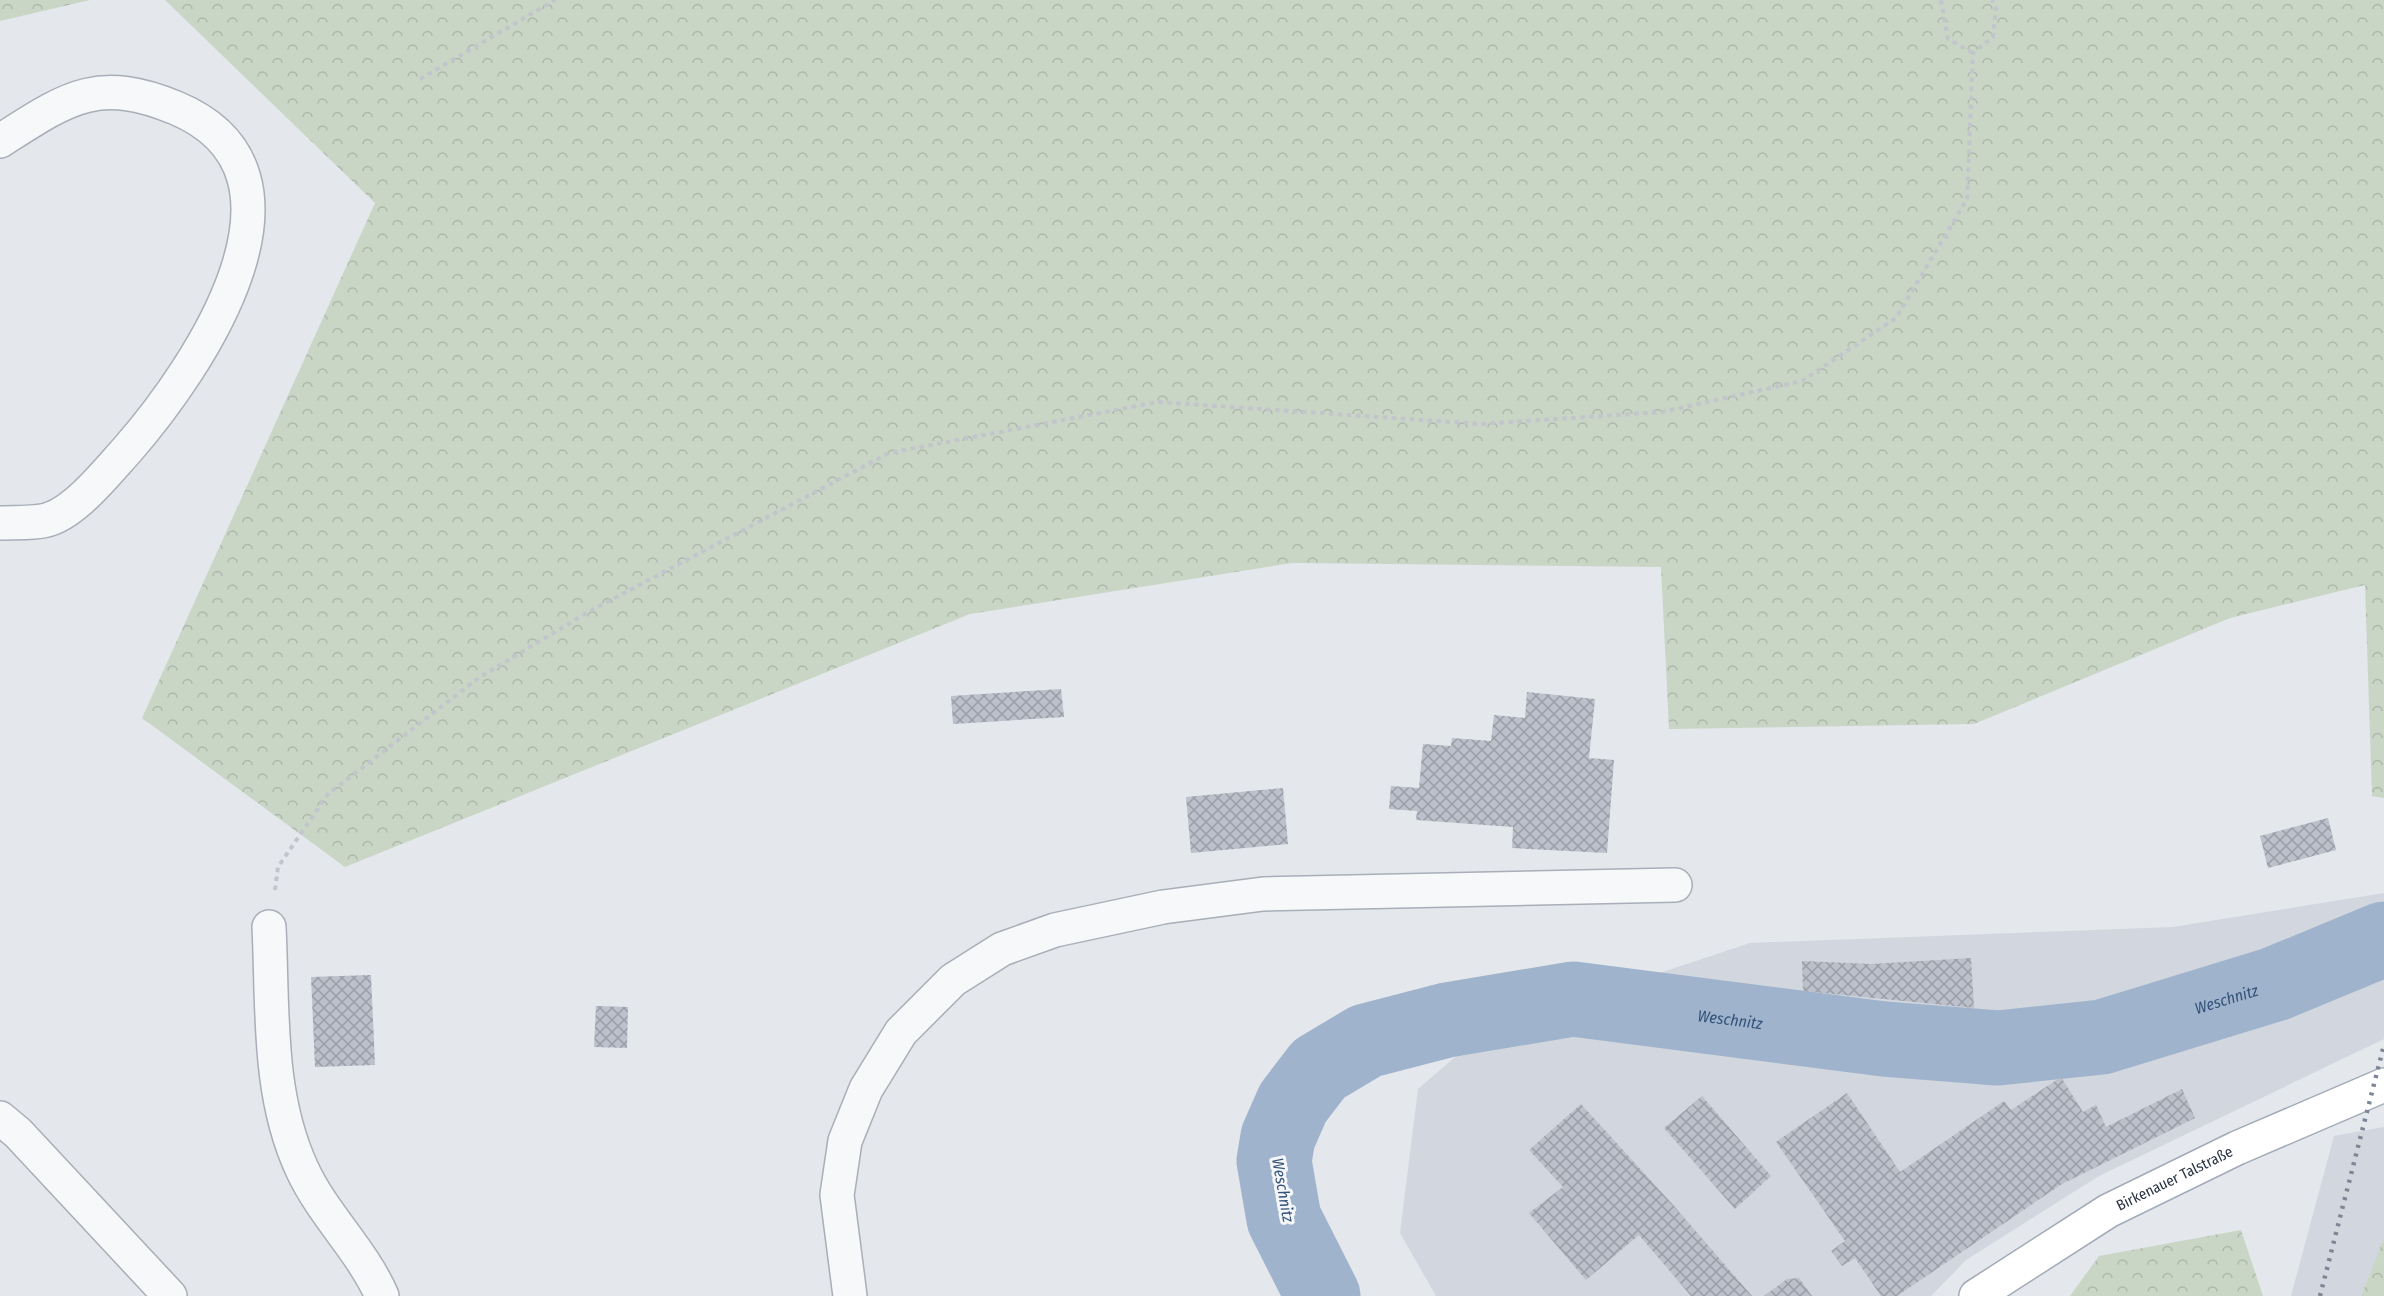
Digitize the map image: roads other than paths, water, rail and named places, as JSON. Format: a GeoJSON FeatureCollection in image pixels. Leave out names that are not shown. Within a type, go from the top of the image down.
{"type":"FeatureCollection","features":[{"type":"Feature","properties":{"kind":"main road","name":"Birkenauer Talstraße"},"geometry":{"type":"LineString","coordinates":[[1976,1296],[2108,1211],[2237,1148],[2384,1085]]}},
{"type":"Feature","properties":{"kind":"lane"},"geometry":{"type":"LineString","coordinates":[[0,141],[45,112],[90,92],[128,92],[200,118],[232,149],[245,182],[249,215],[245,247],[233,284],[174,388],[146,428],[75,504],[50,519],[0,523]]}},
{"type":"Feature","properties":{"kind":"lane"},"geometry":{"type":"LineString","coordinates":[[850,1296],[837,1195],[845,1141],[866,1089],[901,1032],[953,980],[1002,948],[1054,930],[1152,909],[1263,894],[1675,885]]}},
{"type":"Feature","properties":{"kind":"lane"},"geometry":{"type":"LineString","coordinates":[[269,927],[278,1095],[287,1134],[323,1206],[370,1270],[382,1296]]}},
{"type":"Feature","properties":{"kind":"lane"},"geometry":{"type":"LineString","coordinates":[[0,1118],[18,1133],[170,1296]]}},
{"type":"Feature","properties":{"kind":"waterway","name":"Weschnitz"},"geometry":{"type":"LineString","coordinates":[[1323,1296],[1284,1219],[1274,1161],[1278,1137],[1293,1103],[1319,1069],[1366,1041],[1447,1020],[1573,999],[1884,1039],[1998,1048],[2102,1037],[2275,984],[2384,939]]}},
{"type":"Feature","properties":{"kind":"railway"},"geometry":{"type":"LineString","coordinates":[[2320,1296],[2384,1045]]}}]}
